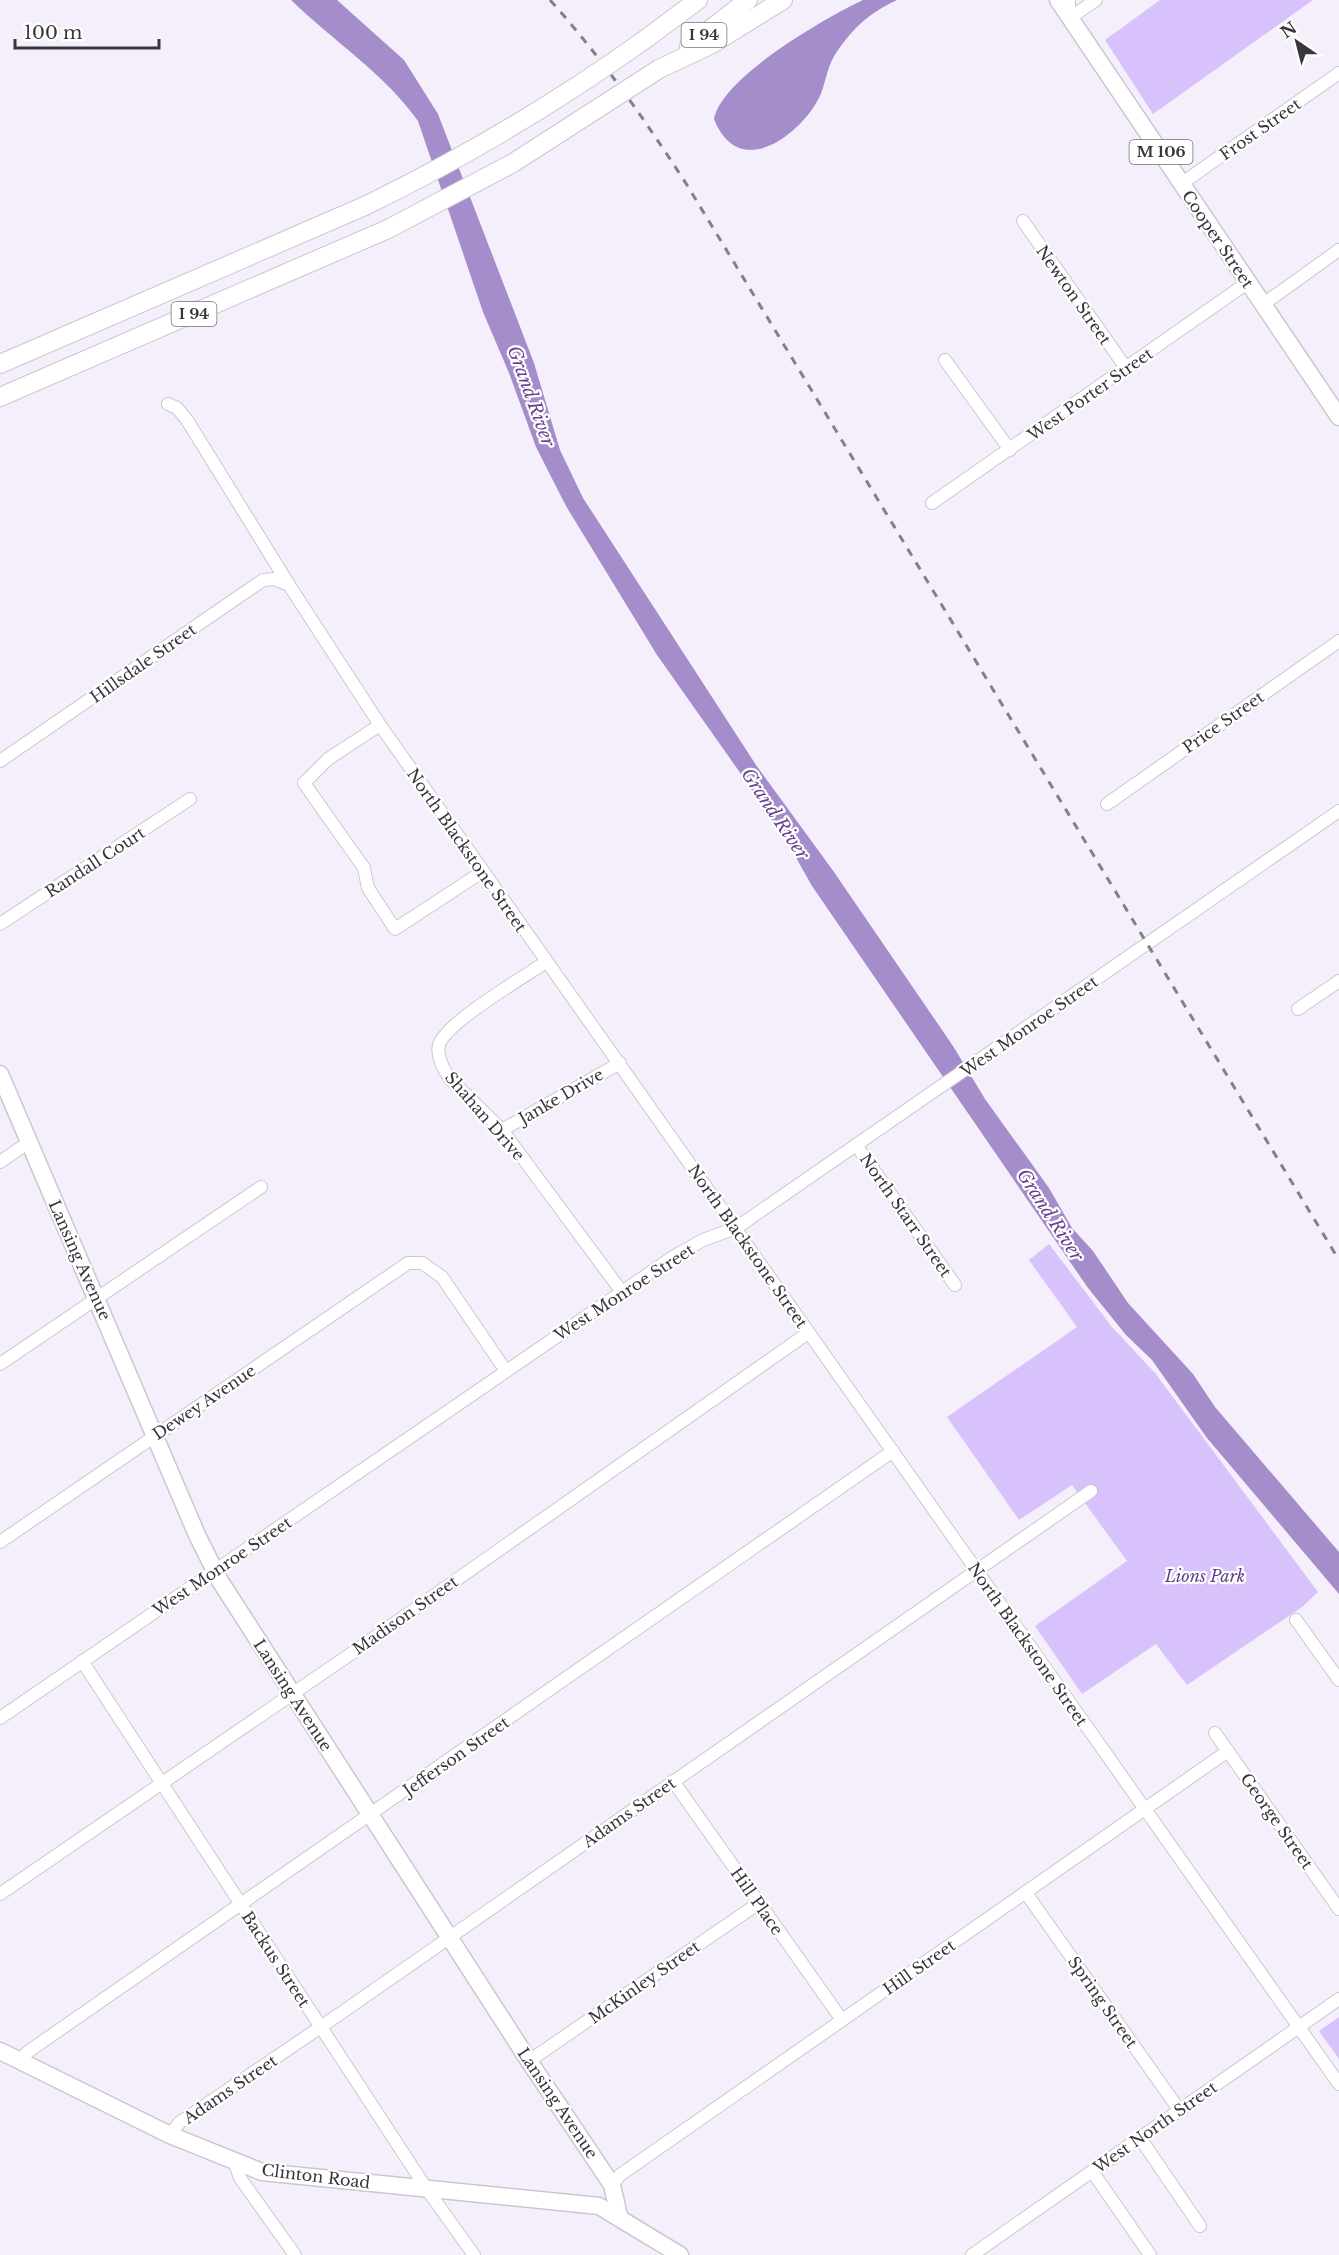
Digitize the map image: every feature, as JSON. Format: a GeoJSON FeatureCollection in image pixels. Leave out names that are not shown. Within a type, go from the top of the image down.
{"type":"FeatureCollection","features":[{"type":"Feature","properties":{"kind":"highway","name":"I 94"},"geometry":{"type":"LineString","coordinates":[[0,364],[367,205],[471,152],[531,117],[647,38],[698,0]]}},
{"type":"Feature","properties":{"kind":"highway","name":"I 94"},"geometry":{"type":"LineString","coordinates":[[0,397],[388,229],[513,163],[659,69],[748,0]]}},
{"type":"Feature","properties":{"kind":"highway"},"geometry":{"type":"LineString","coordinates":[[659,69],[712,44],[783,0]]}},
{"type":"Feature","properties":{"kind":"main road","name":"Cooper Street"},"geometry":{"type":"LineString","coordinates":[[1065,7],[1247,283],[1339,417]]}},
{"type":"Feature","properties":{"kind":"main road","name":"Lansing Avenue"},"geometry":{"type":"LineString","coordinates":[[0,1074],[97,1297],[154,1436],[197,1535],[220,1581],[529,2061],[612,2185],[619,2216]]}},
{"type":"Feature","properties":{"kind":"main road","name":"Clinton Road"},"geometry":{"type":"LineString","coordinates":[[0,2051],[170,2134],[235,2163],[272,2174],[585,2203],[599,2206],[619,2216]]}},
{"type":"Feature","properties":{"kind":"main road"},"geometry":{"type":"LineString","coordinates":[[619,2216],[680,2255]]}},
{"type":"Feature","properties":{"kind":"street"},"geometry":{"type":"LineString","coordinates":[[1065,7],[1096,0]]}},
{"type":"Feature","properties":{"kind":"street","name":"Frost Street"},"geometry":{"type":"LineString","coordinates":[[1181,184],[1339,73]]}},
{"type":"Feature","properties":{"kind":"street","name":"Newton Street"},"geometry":{"type":"LineString","coordinates":[[1023,221],[1126,368]]}},
{"type":"Feature","properties":{"kind":"street"},"geometry":{"type":"LineString","coordinates":[[1262,305],[1339,250]]}},
{"type":"Feature","properties":{"kind":"street","name":"West Porter Street"},"geometry":{"type":"LineString","coordinates":[[932,503],[1247,283]]}},
{"type":"Feature","properties":{"kind":"street"},"geometry":{"type":"LineString","coordinates":[[945,360],[1010,450]]}},
{"type":"Feature","properties":{"kind":"street","name":"North Blackstone Street"},"geometry":{"type":"LineString","coordinates":[[168,404],[177,408],[187,420],[380,726],[1339,2084]]}},
{"type":"Feature","properties":{"kind":"street","name":"Hillsdale Street"},"geometry":{"type":"LineString","coordinates":[[0,761],[263,580],[274,579],[289,585]]}},
{"type":"Feature","properties":{"kind":"street","name":"Price Street"},"geometry":{"type":"LineString","coordinates":[[1107,804],[1339,641]]}},
{"type":"Feature","properties":{"kind":"street"},"geometry":{"type":"LineString","coordinates":[[380,726],[328,759],[304,783],[364,868],[368,888],[395,929],[482,872]]}},
{"type":"Feature","properties":{"kind":"street","name":"Randall Court"},"geometry":{"type":"LineString","coordinates":[[0,924],[190,799]]}},
{"type":"Feature","properties":{"kind":"street","name":"West Monroe Street"},"geometry":{"type":"LineString","coordinates":[[0,1718],[674,1257],[704,1240],[736,1228],[1339,811]]}},
{"type":"Feature","properties":{"kind":"street","name":"Shahan Drive"},"geometry":{"type":"LineString","coordinates":[[546,962],[458,1022],[440,1043],[441,1062],[450,1079],[502,1130],[622,1292]]}},
{"type":"Feature","properties":{"kind":"street"},"geometry":{"type":"LineString","coordinates":[[1298,1009],[1339,981]]}},
{"type":"Feature","properties":{"kind":"street","name":"Janke Drive"},"geometry":{"type":"LineString","coordinates":[[502,1130],[620,1063]]}},
{"type":"Feature","properties":{"kind":"street"},"geometry":{"type":"LineString","coordinates":[[0,1162],[28,1142]]}},
{"type":"Feature","properties":{"kind":"street","name":"North Starr Street"},"geometry":{"type":"LineString","coordinates":[[856,1145],[955,1285]]}},
{"type":"Feature","properties":{"kind":"street"},"geometry":{"type":"LineString","coordinates":[[0,1364],[261,1187]]}},
{"type":"Feature","properties":{"kind":"street","name":"Dewey Avenue"},"geometry":{"type":"LineString","coordinates":[[0,1542],[408,1263],[422,1263],[442,1277],[506,1371]]}},
{"type":"Feature","properties":{"kind":"street","name":"Madison Street"},"geometry":{"type":"LineString","coordinates":[[0,1894],[808,1333]]}},
{"type":"Feature","properties":{"kind":"street","name":"Jefferson Street"},"geometry":{"type":"LineString","coordinates":[[19,2060],[28,2051],[372,1815],[893,1451]]}},
{"type":"Feature","properties":{"kind":"street","name":"Adams Street"},"geometry":{"type":"LineString","coordinates":[[170,2134],[179,2123],[321,2028],[1091,1491]]}},
{"type":"Feature","properties":{"kind":"street"},"geometry":{"type":"LineString","coordinates":[[1296,1620],[1339,1680]]}},
{"type":"Feature","properties":{"kind":"street","name":"Backus Street"},"geometry":{"type":"LineString","coordinates":[[82,1661],[426,2188],[474,2255]]}},
{"type":"Feature","properties":{"kind":"street","name":"George Street"},"geometry":{"type":"LineString","coordinates":[[1215,1733],[1339,1909]]}},
{"type":"Feature","properties":{"kind":"street","name":"Hill Street"},"geometry":{"type":"LineString","coordinates":[[612,2185],[620,2175],[1228,1751]]}},
{"type":"Feature","properties":{"kind":"street","name":"Hill Place"},"geometry":{"type":"LineString","coordinates":[[674,1781],[843,2020]]}},
{"type":"Feature","properties":{"kind":"street","name":"Spring Street"},"geometry":{"type":"LineString","coordinates":[[1026,1893],[1180,2111]]}},
{"type":"Feature","properties":{"kind":"street","name":"McKinley Street"},"geometry":{"type":"LineString","coordinates":[[529,2061],[759,1903]]}},
{"type":"Feature","properties":{"kind":"street","name":"West North Street"},"geometry":{"type":"LineString","coordinates":[[972,2255],[1339,1999]]}},
{"type":"Feature","properties":{"kind":"street"},"geometry":{"type":"LineString","coordinates":[[1140,2138],[1200,2226]]}},
{"type":"Feature","properties":{"kind":"street"},"geometry":{"type":"LineString","coordinates":[[235,2163],[240,2178],[294,2255]]}},
{"type":"Feature","properties":{"kind":"street"},"geometry":{"type":"LineString","coordinates":[[1092,2171],[1150,2255]]}},
{"type":"Feature","properties":{"kind":"green space"},"geometry":{"type":"Polygon","coordinates":[[[1160,0],[1313,0],[1153,114],[1105,40],[1160,0]]]}},
{"type":"Feature","properties":{"kind":"green space","name":"Lions Park"},"geometry":{"type":"Polygon","coordinates":[[[1049,1244],[1112,1327],[1155,1373],[1318,1592],[1302,1607],[1187,1685],[1156,1644],[1082,1694],[1035,1626],[1127,1561],[1072,1485],[1019,1520],[947,1417],[1077,1327],[1029,1260],[1049,1244]]]}},
{"type":"Feature","properties":{"kind":"green space"},"geometry":{"type":"Polygon","coordinates":[[[1339,2017],[1339,2059],[1319,2031],[1339,2017]]]}},
{"type":"Feature","properties":{"kind":"water","name":"Grand River"},"geometry":{"type":"Polygon","coordinates":[[[291,0],[337,0],[404,60],[438,114],[534,363],[560,450],[583,498],[756,765],[834,872],[953,1046],[985,1099],[1049,1188],[1072,1228],[1093,1251],[1128,1303],[1193,1374],[1215,1407],[1339,1552],[1339,1594],[1207,1438],[1152,1360],[1126,1335],[1088,1288],[812,886],[790,847],[741,774],[657,655],[566,506],[536,447],[509,373],[483,312],[418,121],[374,72],[291,0]]]}},
{"type":"Feature","properties":{"kind":"water"},"geometry":{"type":"Polygon","coordinates":[[[863,0],[897,0],[862,22],[849,36],[832,59],[821,92],[805,119],[779,141],[764,148],[750,150],[736,146],[724,137],[714,119],[721,103],[735,85],[777,50],[801,34],[863,0]]]}},
{"type":"Feature","properties":{"kind":"railway"},"geometry":{"type":"LineString","coordinates":[[550,0],[622,90],[687,185],[1339,1260]]}}]}
